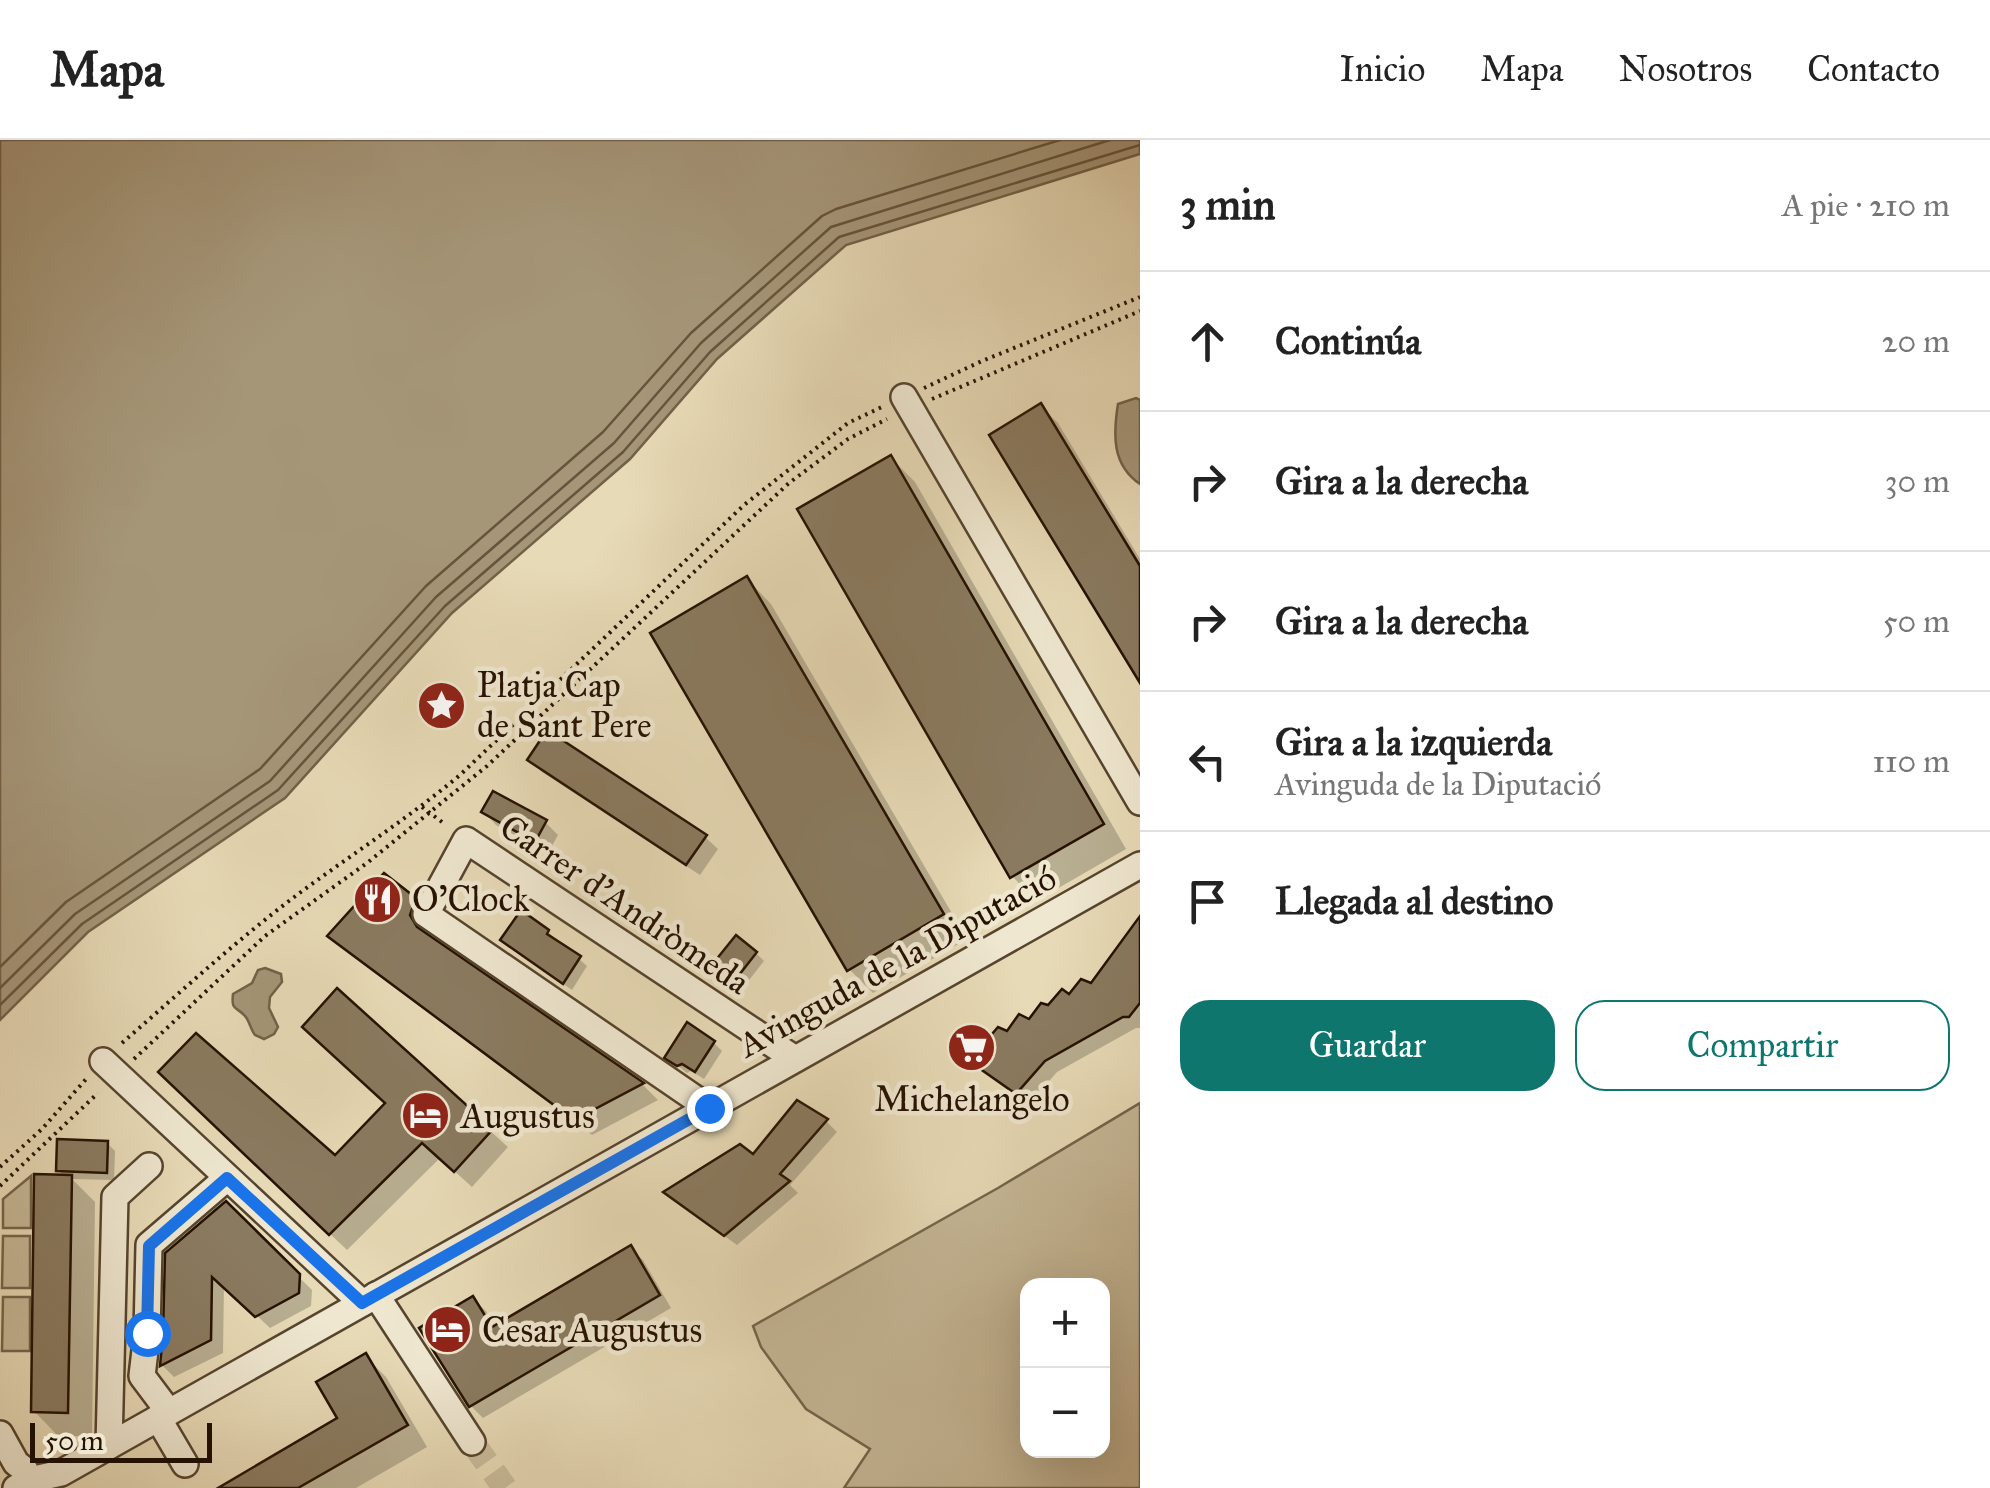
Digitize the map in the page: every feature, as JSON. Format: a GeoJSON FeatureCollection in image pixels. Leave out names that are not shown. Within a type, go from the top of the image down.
{"type":"FeatureCollection","features":[{"type":"Feature","properties":{"kind":"street"},"geometry":{"type":"LineString","coordinates":[[906,403],[1140,802]]}},
{"type":"Feature","properties":{"kind":"street","name":"Carrer d'Andròmeda"},"geometry":{"type":"LineString","coordinates":[[709,1108],[426,914],[466,840],[795,1059]]}},
{"type":"Feature","properties":{"kind":"street","name":"Avinguda de la Diputació"},"geometry":{"type":"LineString","coordinates":[[20,1479],[54,1481],[108,1446],[1140,864]]}},
{"type":"Feature","properties":{"kind":"street"},"geometry":{"type":"LineString","coordinates":[[110,1068],[227,1178],[369,1299],[472,1442]]}},
{"type":"Feature","properties":{"kind":"street"},"geometry":{"type":"LineString","coordinates":[[108,1446],[115,1197],[149,1166]]}},
{"type":"Feature","properties":{"kind":"street"},"geometry":{"type":"LineString","coordinates":[[186,1464],[142,1376],[149,1246],[227,1178]]}},
{"type":"Feature","properties":{"kind":"street"},"geometry":{"type":"LineString","coordinates":[[0,1434],[20,1479]]}},
{"type":"Feature","properties":{"kind":"path"},"geometry":{"type":"LineString","coordinates":[[0,1168],[110,1068],[266,936],[434,815],[789,483],[848,439],[982,361],[1140,296]]}},
{"type":"Feature","properties":{"kind":"path"},"geometry":{"type":"LineString","coordinates":[[0,1186],[110,1068],[258,925],[422,807],[460,775],[744,506],[848,423],[1140,311]]}},
{"type":"Feature","properties":{"kind":"path"},"geometry":{"type":"LineString","coordinates":[[422,807],[434,815]]}},
{"type":"Feature","properties":{"kind":"shaded area"},"geometry":{"type":"Polygon","coordinates":[[[1140,1103],[1140,1488],[844,1488],[870,1449],[806,1409],[761,1347],[753,1326],[1140,1103]]]}},
{"type":"Feature","properties":{"kind":"shaded area"},"geometry":{"type":"Polygon","coordinates":[[[31,1176],[31,1228],[3,1228],[3,1199],[31,1176]]]}},
{"type":"Feature","properties":{"kind":"shaded area"},"geometry":{"type":"Polygon","coordinates":[[[3,1236],[30,1236],[30,1288],[2,1288],[3,1236]]]}},
{"type":"Feature","properties":{"kind":"shaded area"},"geometry":{"type":"Polygon","coordinates":[[[3,1297],[30,1297],[30,1351],[2,1351],[3,1297]]]}},
{"type":"Feature","properties":{"kind":"water"},"geometry":{"type":"Polygon","coordinates":[[[0,140],[1140,140],[1140,154],[846,245],[717,359],[630,459],[452,613],[285,798],[88,932],[0,1020],[0,140]]]}},
{"type":"Feature","properties":{"kind":"water"},"geometry":{"type":"Polygon","coordinates":[[[1140,400],[1140,484],[1119,459],[1115,438],[1118,404],[1140,400]]]}},
{"type":"Feature","properties":{"kind":"water"},"geometry":{"type":"Polygon","coordinates":[[[265,968],[281,974],[282,982],[270,997],[269,1008],[278,1027],[264,1039],[255,1035],[234,1006],[233,994],[252,983],[258,970],[265,968]]]}},
{"type":"Feature","properties":{"kind":"building"},"geometry":{"type":"Polygon","coordinates":[[[1041,403],[1140,566],[1140,683],[989,435],[1041,403]]]}},
{"type":"Feature","properties":{"kind":"building"},"geometry":{"type":"Polygon","coordinates":[[[891,455],[1104,824],[1010,878],[797,509],[891,455]]]}},
{"type":"Feature","properties":{"kind":"building"},"geometry":{"type":"Polygon","coordinates":[[[747,576],[944,914],[847,971],[650,633],[747,576]]]}},
{"type":"Feature","properties":{"kind":"building"},"geometry":{"type":"Polygon","coordinates":[[[547,730],[707,835],[686,865],[527,760],[547,730]]]}},
{"type":"Feature","properties":{"kind":"building"},"geometry":{"type":"Polygon","coordinates":[[[493,791],[547,820],[535,842],[481,812],[493,791]]]}},
{"type":"Feature","properties":{"kind":"building"},"geometry":{"type":"Polygon","coordinates":[[[384,873],[416,898],[410,915],[417,927],[644,1083],[574,1120],[327,936],[384,873]]]}},
{"type":"Feature","properties":{"kind":"building"},"geometry":{"type":"Polygon","coordinates":[[[521,910],[549,930],[547,934],[581,956],[563,984],[500,940],[521,910]]]}},
{"type":"Feature","properties":{"kind":"building"},"geometry":{"type":"Polygon","coordinates":[[[1140,916],[1140,1003],[1129,1017],[1045,1061],[1016,1094],[959,1054],[976,1036],[986,1041],[998,1027],[1007,1031],[1019,1014],[1029,1019],[1041,1003],[1048,1005],[1062,989],[1069,994],[1081,979],[1091,983],[1140,916]]]}},
{"type":"Feature","properties":{"kind":"building"},"geometry":{"type":"Polygon","coordinates":[[[736,935],[757,952],[729,988],[707,971],[736,935]]]}},
{"type":"Feature","properties":{"kind":"building","name":"Augustus"},"geometry":{"type":"Polygon","coordinates":[[[337,988],[493,1129],[454,1172],[422,1143],[329,1235],[158,1072],[196,1033],[335,1155],[385,1103],[302,1027],[337,988]]]}},
{"type":"Feature","properties":{"kind":"building"},"geometry":{"type":"Polygon","coordinates":[[[687,1022],[715,1041],[695,1072],[664,1058],[687,1022]]]}},
{"type":"Feature","properties":{"kind":"building"},"geometry":{"type":"Polygon","coordinates":[[[797,1100],[828,1119],[780,1174],[790,1181],[724,1236],[663,1192],[740,1144],[753,1154],[797,1100]]]}},
{"type":"Feature","properties":{"kind":"building"},"geometry":{"type":"Polygon","coordinates":[[[57,1139],[108,1141],[107,1173],[56,1171],[57,1139]]]}},
{"type":"Feature","properties":{"kind":"building"},"geometry":{"type":"Polygon","coordinates":[[[34,1174],[72,1175],[68,1413],[31,1412],[34,1174]]]}},
{"type":"Feature","properties":{"kind":"building"},"geometry":{"type":"Polygon","coordinates":[[[226,1201],[300,1274],[299,1293],[255,1317],[212,1277],[211,1340],[160,1366],[165,1253],[226,1201]]]}},
{"type":"Feature","properties":{"kind":"building"},"geometry":{"type":"Polygon","coordinates":[[[631,1245],[660,1295],[469,1407],[419,1328],[473,1296],[492,1327],[631,1245]]]}},
{"type":"Feature","properties":{"kind":"building"},"geometry":{"type":"Polygon","coordinates":[[[366,1353],[408,1425],[298,1488],[218,1488],[337,1418],[316,1382],[366,1353]]]}},
{"type":"Feature","properties":{"kind":"tunnel"},"geometry":{"type":"LineString","coordinates":[[472,1442],[505,1488]]}},
{"type":"Feature","properties":{"kind":"place","name":"Platja Cap de Sant Pere"},"geometry":{"type":"Point","coordinates":[442,705]}},
{"type":"Feature","properties":{"kind":"place","name":"O'Clock"},"geometry":{"type":"Point","coordinates":[377,899]}},
{"type":"Feature","properties":{"kind":"place","name":"Michelangelo"},"geometry":{"type":"Point","coordinates":[972,1047]}},
{"type":"Feature","properties":{"kind":"place","name":"Augustus"},"geometry":{"type":"Point","coordinates":[426,1116]}},
{"type":"Feature","properties":{"kind":"place","name":"Cesar Augustus"},"geometry":{"type":"Point","coordinates":[447,1330]}},
{"type":"Feature","properties":{"kind":"route"},"geometry":{"type":"LineString","coordinates":[[147,1333],[149,1246],[227,1178],[362,1303],[709,1108]]}}]}
